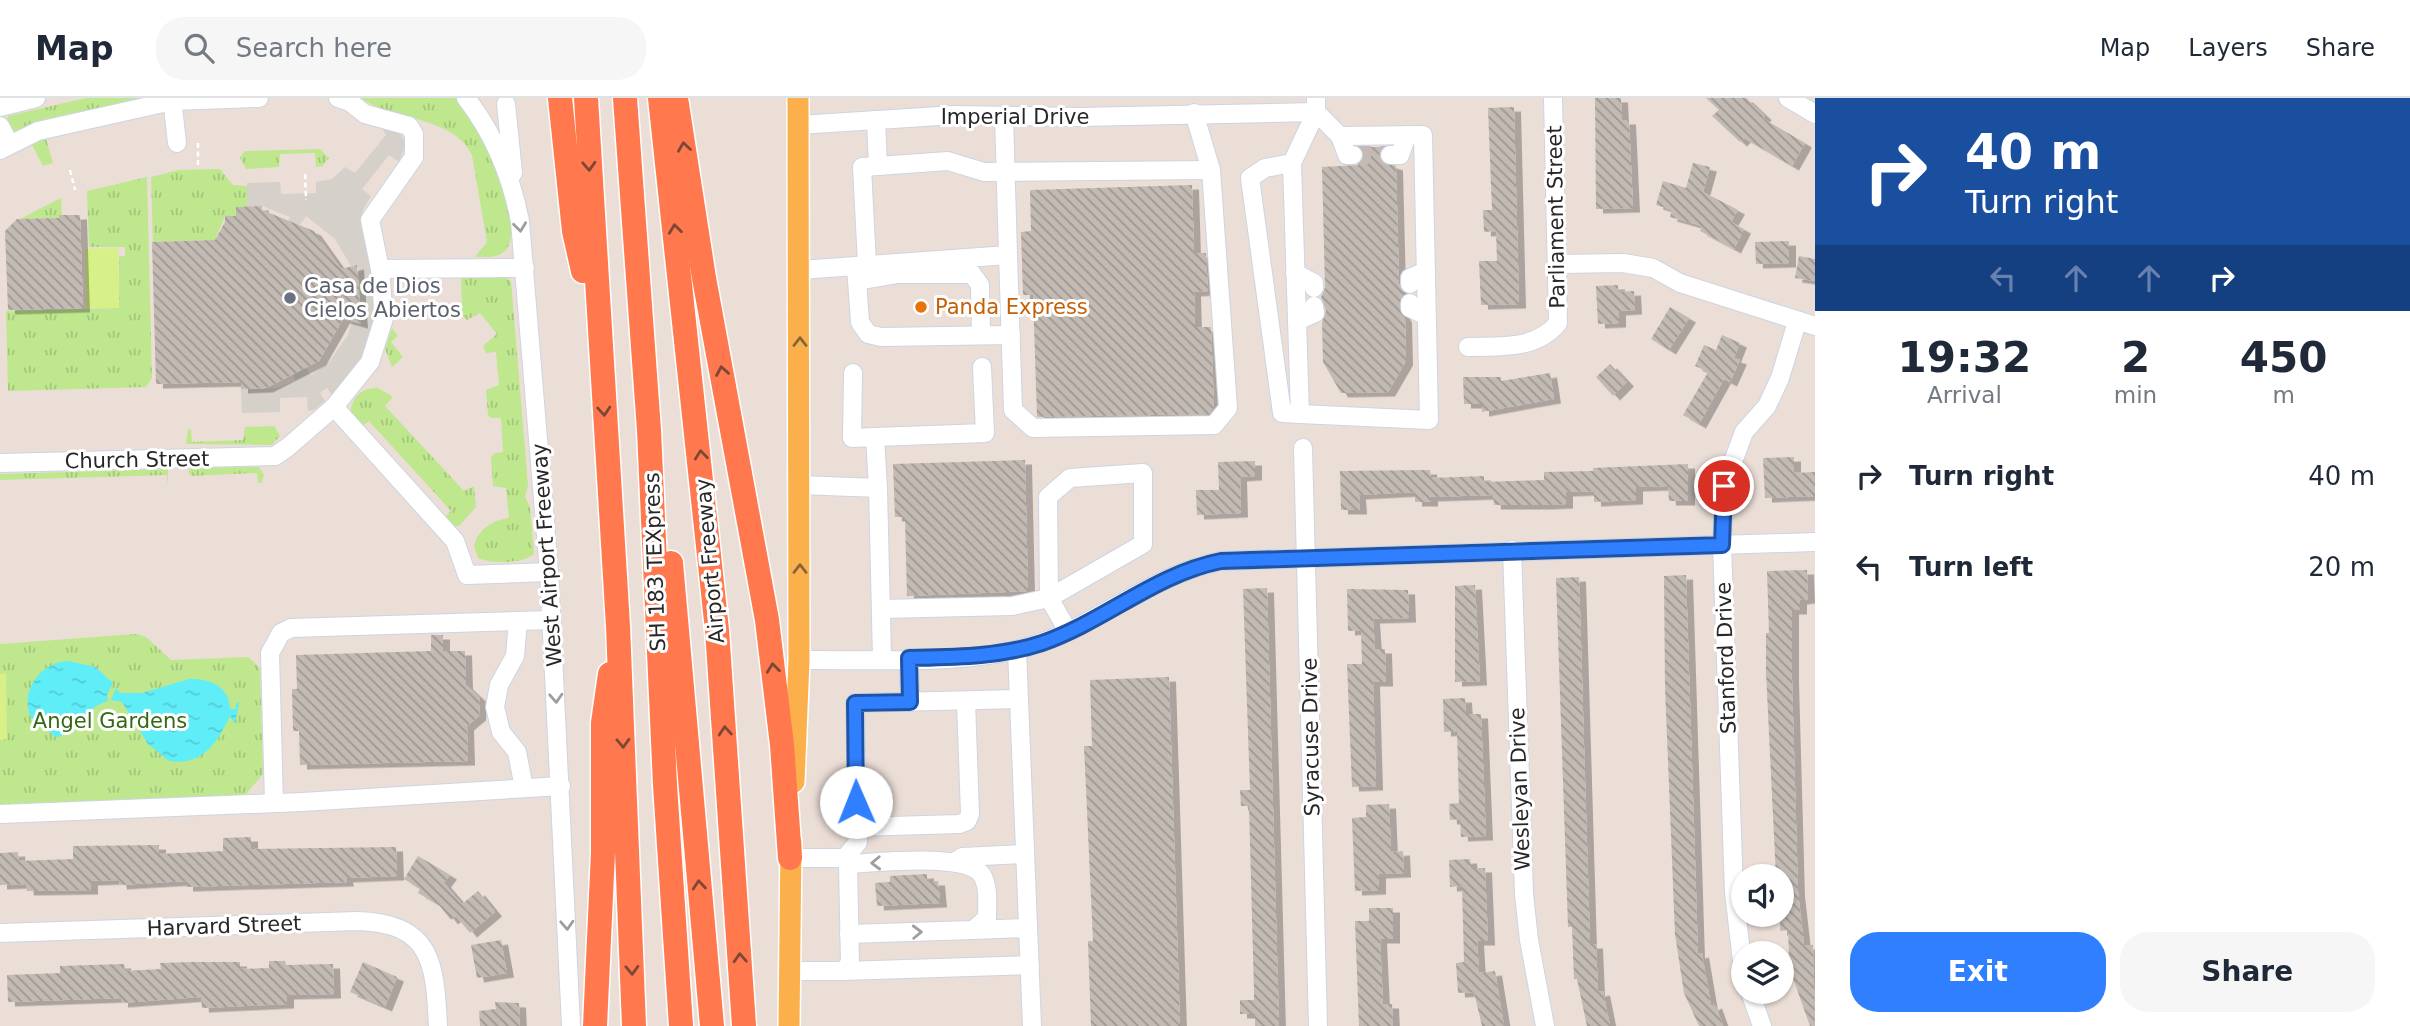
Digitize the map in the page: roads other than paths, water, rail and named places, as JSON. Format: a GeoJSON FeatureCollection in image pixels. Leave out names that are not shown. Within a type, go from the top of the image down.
{"type":"FeatureCollection","features":[{"type":"Feature","properties":{"kind":"highway"},"geometry":{"type":"LineString","coordinates":[[560,98],[574,231],[599,343]]}},
{"type":"Feature","properties":{"kind":"highway"},"geometry":{"type":"LineString","coordinates":[[586,98],[618,625],[634,1026]]}},
{"type":"Feature","properties":{"kind":"highway","name":"SH 183 TEXpress"},"geometry":{"type":"LineString","coordinates":[[610,98],[640,541],[666,1026]]}},
{"type":"Feature","properties":{"kind":"highway","name":"SH 183 TEXpress"},"geometry":{"type":"LineString","coordinates":[[625,98],[646,399],[665,785],[681,1026]]}},
{"type":"Feature","properties":{"kind":"highway","name":"Airport Freeway"},"geometry":{"type":"LineString","coordinates":[[660,98],[717,630],[744,1026]]}},
{"type":"Feature","properties":{"kind":"highway"},"geometry":{"type":"LineString","coordinates":[[676,98],[704,278],[767,620],[782,745],[790,858]]}},
{"type":"Feature","properties":{"kind":"highway"},"geometry":{"type":"LineString","coordinates":[[646,399],[666,510],[712,1026]]}},
{"type":"Feature","properties":{"kind":"highway"},"geometry":{"type":"LineString","coordinates":[[595,1026],[603,852],[604,709],[618,625]]}},
{"type":"Feature","properties":{"kind":"main road"},"geometry":{"type":"LineString","coordinates":[[789,1026],[790,858],[799,660],[799,98]]}},
{"type":"Feature","properties":{"kind":"street"},"geometry":{"type":"LineString","coordinates":[[0,107],[36,98]]}},
{"type":"Feature","properties":{"kind":"street"},"geometry":{"type":"LineString","coordinates":[[0,126],[5,146],[38,131],[172,99],[260,98]]}},
{"type":"Feature","properties":{"kind":"street"},"geometry":{"type":"LineString","coordinates":[[338,98],[350,102],[365,114],[409,126],[414,134],[414,157],[370,220],[380,269],[384,318],[370,362],[334,407],[455,541],[467,575],[549,572]]}},
{"type":"Feature","properties":{"kind":"street","name":"West Airport Freeway"},"geometry":{"type":"LineString","coordinates":[[466,98],[495,143],[512,183],[525,268],[552,620],[571,1026]]}},
{"type":"Feature","properties":{"kind":"street"},"geometry":{"type":"LineString","coordinates":[[1079,98],[1079,117]]}},
{"type":"Feature","properties":{"kind":"street","name":"Parliament Street"},"geometry":{"type":"LineString","coordinates":[[1468,347],[1530,344],[1548,335],[1558,324],[1559,264],[1553,98]]}},
{"type":"Feature","properties":{"kind":"street"},"geometry":{"type":"LineString","coordinates":[[1788,98],[1815,114]]}},
{"type":"Feature","properties":{"kind":"street"},"geometry":{"type":"LineString","coordinates":[[172,99],[177,143]]}},
{"type":"Feature","properties":{"kind":"street"},"geometry":{"type":"LineString","coordinates":[[506,104],[514,168],[512,183]]}},
{"type":"Feature","properties":{"kind":"street"},"geometry":{"type":"LineString","coordinates":[[1300,414],[1292,163],[1316,105],[1340,136],[1347,155],[1353,155]]}},
{"type":"Feature","properties":{"kind":"street","name":"Imperial Drive"},"geometry":{"type":"LineString","coordinates":[[799,125],[876,120],[955,107],[1004,116],[1079,117],[1194,113],[1229,106],[1316,105]]}},
{"type":"Feature","properties":{"kind":"street"},"geometry":{"type":"LineString","coordinates":[[1004,116],[1013,410],[1033,428],[1214,425],[1228,408],[1211,170],[1194,113]]}},
{"type":"Feature","properties":{"kind":"street"},"geometry":{"type":"LineString","coordinates":[[876,120],[878,166]]}},
{"type":"Feature","properties":{"kind":"street"},"geometry":{"type":"LineString","coordinates":[[1390,155],[1400,155],[1407,135]]}},
{"type":"Feature","properties":{"kind":"street"},"geometry":{"type":"LineString","coordinates":[[1292,163],[1265,168],[1250,178],[1282,413],[1429,420],[1423,135],[1340,136]]}},
{"type":"Feature","properties":{"kind":"street"},"geometry":{"type":"LineString","coordinates":[[1011,335],[881,337],[867,334],[860,322],[862,167],[948,161],[984,172],[1211,170]]}},
{"type":"Feature","properties":{"kind":"street"},"geometry":{"type":"LineString","coordinates":[[860,271],[1008,256]]}},
{"type":"Feature","properties":{"kind":"street"},"geometry":{"type":"LineString","coordinates":[[1559,264],[1623,263],[1653,268],[1680,283],[1815,326]]}},
{"type":"Feature","properties":{"kind":"street"},"geometry":{"type":"LineString","coordinates":[[380,269],[525,268]]}},
{"type":"Feature","properties":{"kind":"street"},"geometry":{"type":"LineString","coordinates":[[800,270],[972,274],[980,285],[981,335]]}},
{"type":"Feature","properties":{"kind":"street"},"geometry":{"type":"LineString","coordinates":[[1410,284],[1410,278],[1426,271]]}},
{"type":"Feature","properties":{"kind":"street"},"geometry":{"type":"LineString","coordinates":[[1295,273],[1314,283],[1315,313],[1297,321]]}},
{"type":"Feature","properties":{"kind":"street"},"geometry":{"type":"LineString","coordinates":[[1410,303],[1410,308],[1427,316]]}},
{"type":"Feature","properties":{"kind":"street","name":"Stanford Drive"},"geometry":{"type":"LineString","coordinates":[[1740,941],[1734,892],[1722,545],[1724,486],[1744,432],[1767,406],[1780,378],[1797,322]]}},
{"type":"Feature","properties":{"kind":"street"},"geometry":{"type":"LineString","coordinates":[[853,373],[852,438],[985,432],[982,367]]}},
{"type":"Feature","properties":{"kind":"street","name":"Church Street"},"geometry":{"type":"LineString","coordinates":[[0,463],[275,456],[334,407]]}},
{"type":"Feature","properties":{"kind":"street"},"geometry":{"type":"LineString","coordinates":[[875,437],[882,659]]}},
{"type":"Feature","properties":{"kind":"street","name":"Syracuse Drive"},"geometry":{"type":"LineString","coordinates":[[1303,448],[1318,1026]]}},
{"type":"Feature","properties":{"kind":"street"},"geometry":{"type":"LineString","coordinates":[[881,610],[1012,606],[1049,598],[1143,544],[1143,473],[1070,478],[1048,497],[1049,598],[1068,631]]}},
{"type":"Feature","properties":{"kind":"street"},"geometry":{"type":"LineString","coordinates":[[800,485],[878,488]]}},
{"type":"Feature","properties":{"kind":"street"},"geometry":{"type":"LineString","coordinates":[[799,660],[909,658],[1017,650],[1068,631],[1196,566],[1241,559],[1815,542]]}},
{"type":"Feature","properties":{"kind":"street","name":"Wesleyan Drive"},"geometry":{"type":"LineString","coordinates":[[1512,550],[1524,894],[1529,940],[1545,1026]]}},
{"type":"Feature","properties":{"kind":"street"},"geometry":{"type":"LineString","coordinates":[[274,803],[270,653],[281,633],[291,628],[552,620]]}},
{"type":"Feature","properties":{"kind":"street"},"geometry":{"type":"LineString","coordinates":[[518,621],[515,656],[499,685],[495,707],[501,732],[517,752],[524,788]]}},
{"type":"Feature","properties":{"kind":"street"},"geometry":{"type":"LineString","coordinates":[[1017,650],[1032,1026]]}},
{"type":"Feature","properties":{"kind":"street"},"geometry":{"type":"LineString","coordinates":[[909,658],[910,702]]}},
{"type":"Feature","properties":{"kind":"street"},"geometry":{"type":"LineString","coordinates":[[842,971],[849,964],[847,861],[858,842],[855,703],[1019,699]]}},
{"type":"Feature","properties":{"kind":"street"},"geometry":{"type":"LineString","coordinates":[[857,827],[959,824],[967,821],[970,814],[966,701]]}},
{"type":"Feature","properties":{"kind":"street"},"geometry":{"type":"LineString","coordinates":[[0,814],[274,803],[561,786]]}},
{"type":"Feature","properties":{"kind":"street"},"geometry":{"type":"LineString","coordinates":[[956,861],[962,857],[1025,854]]}},
{"type":"Feature","properties":{"kind":"street"},"geometry":{"type":"LineString","coordinates":[[790,858],[956,861],[979,871],[986,883],[987,918],[973,930]]}},
{"type":"Feature","properties":{"kind":"street","name":"Harvard Street"},"geometry":{"type":"LineString","coordinates":[[0,933],[379,922],[405,930],[422,944],[432,961],[438,1026]]}},
{"type":"Feature","properties":{"kind":"street"},"geometry":{"type":"LineString","coordinates":[[849,934],[1028,928]]}},
{"type":"Feature","properties":{"kind":"street"},"geometry":{"type":"LineString","coordinates":[[789,971],[1030,965]]}},
{"type":"Feature","properties":{"kind":"street"},"geometry":{"type":"LineString","coordinates":[[1754,1004],[1762,1026]]}},
{"type":"Feature","properties":{"kind":"water"},"geometry":{"type":"Polygon","coordinates":[[[69,661],[95,667],[113,683],[107,694],[108,701],[92,709],[61,736],[56,737],[31,718],[28,697],[35,679],[42,672],[50,666],[69,661]]]}},
{"type":"Feature","properties":{"kind":"water"},"geometry":{"type":"Polygon","coordinates":[[[189,679],[204,680],[217,685],[226,694],[230,709],[236,709],[236,703],[239,703],[235,724],[230,716],[214,743],[200,756],[181,762],[169,761],[148,744],[122,702],[111,700],[116,688],[120,693],[142,693],[189,679]]]}},
{"type":"Feature","properties":{"kind":"tunnel"},"geometry":{"type":"LineString","coordinates":[[1353,155],[1390,155]]}},
{"type":"Feature","properties":{"kind":"place","name":"Casa de Dios Cielos Abiertos"},"geometry":{"type":"Point","coordinates":[290,298]}},
{"type":"Feature","properties":{"kind":"place","name":"Panda Express"},"geometry":{"type":"Point","coordinates":[921,307]}},
{"type":"Feature","properties":{"kind":"park label","name":"Angel Gardens"},"geometry":{"type":"Point","coordinates":[110,721]}}]}
